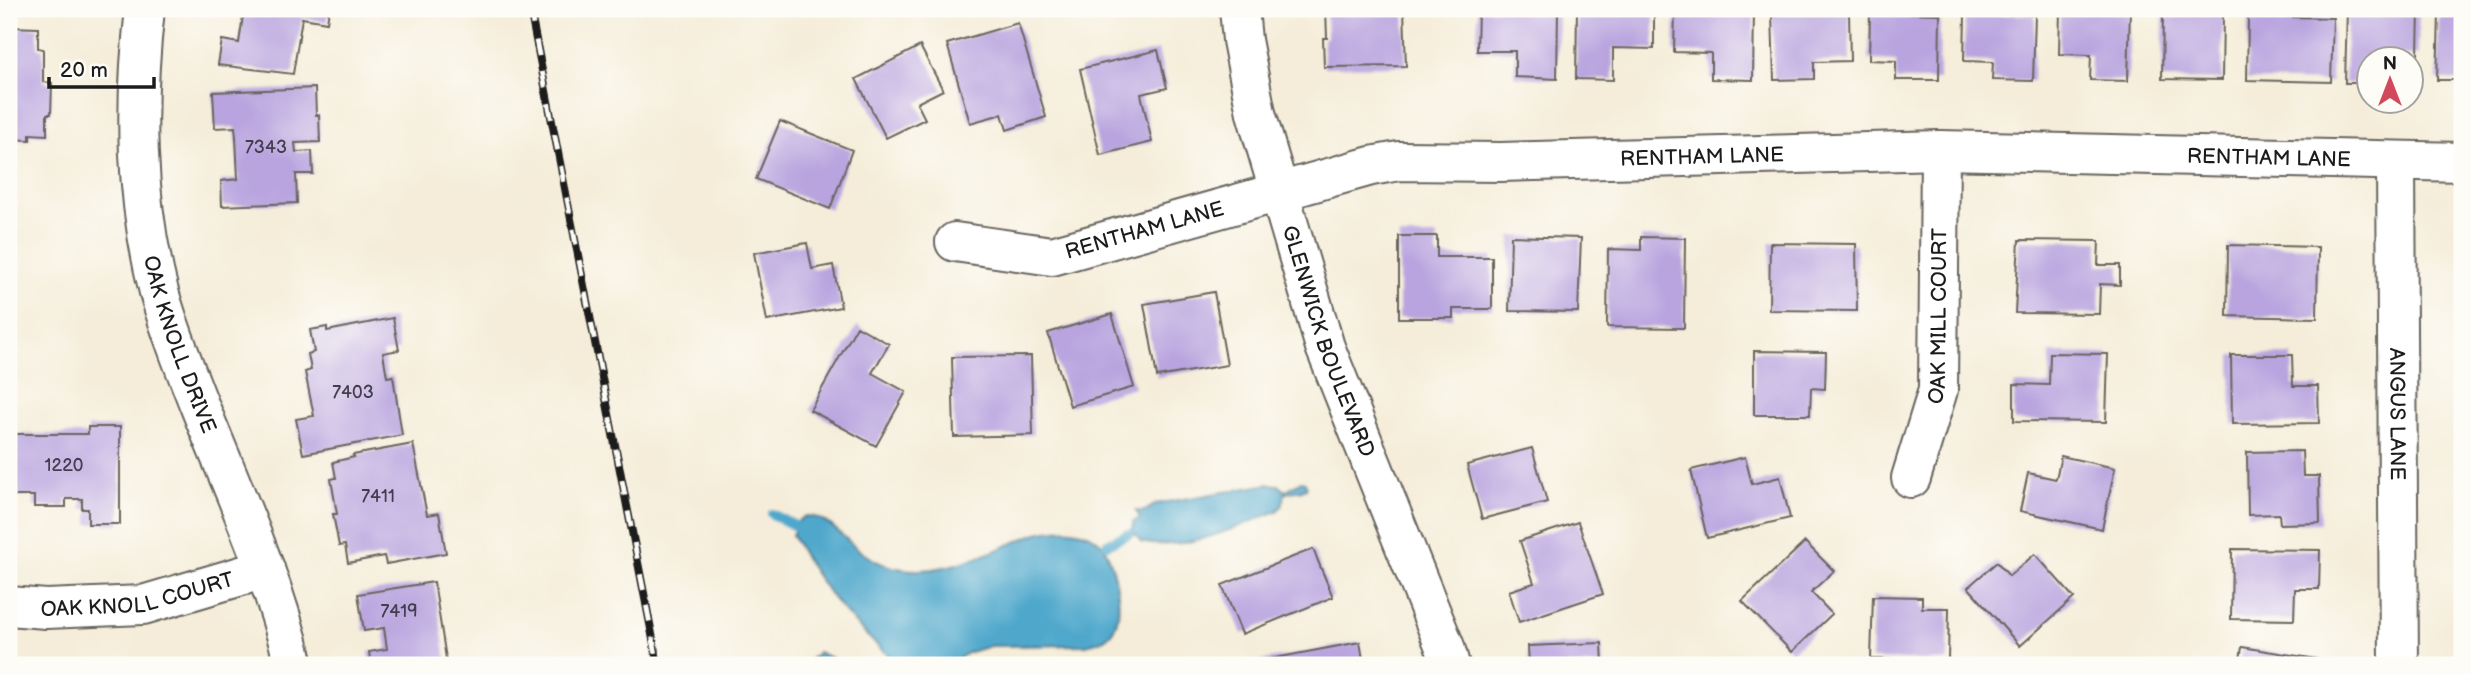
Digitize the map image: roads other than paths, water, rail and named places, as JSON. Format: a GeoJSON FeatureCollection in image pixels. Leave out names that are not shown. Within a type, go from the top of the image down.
{"type":"FeatureCollection","features":[{"type":"Feature","properties":{"kind":"street","name":"OAK KNOLL DRIVE"},"geometry":{"type":"LineString","coordinates":[[145,9],[139,69],[137,139],[148,244],[166,315],[265,569],[294,665]]}},
{"type":"Feature","properties":{"kind":"street","name":"GLENWICK BOULEVARD"},"geometry":{"type":"LineString","coordinates":[[1240,9],[1248,81],[1325,347],[1450,665]]}},
{"type":"Feature","properties":{"kind":"street","name":"RENTHAM LANE"},"geometry":{"type":"LineString","coordinates":[[955,242],[1052,256],[1371,166],[1399,162],[1501,162],[1940,150],[2462,162]]}},
{"type":"Feature","properties":{"kind":"street","name":"OAK MILL COURT"},"geometry":{"type":"LineString","coordinates":[[1911,478],[1938,390],[1940,150]]}},
{"type":"Feature","properties":{"kind":"street","name":"ANGUS LANE"},"geometry":{"type":"LineString","coordinates":[[2396,162],[2399,665]]}},
{"type":"Feature","properties":{"kind":"street","name":"OAK KNOLL COURT"},"geometry":{"type":"LineString","coordinates":[[9,606],[46,609],[144,605],[265,569]]}},
{"type":"Feature","properties":{"kind":"water"},"geometry":{"type":"Polygon","coordinates":[[[1301,481],[1305,482],[1307,487],[1285,494],[1282,506],[1277,511],[1210,537],[1174,544],[1157,544],[1141,542],[1136,535],[1127,533],[1132,531],[1133,522],[1140,518],[1136,511],[1145,511],[1156,504],[1269,484],[1279,485],[1285,491],[1301,481]]]}},
{"type":"Feature","properties":{"kind":"water"},"geometry":{"type":"Polygon","coordinates":[[[806,516],[826,522],[876,561],[899,568],[921,570],[968,561],[1037,533],[1072,530],[1089,534],[1103,545],[1107,544],[1104,547],[1118,593],[1119,606],[1114,629],[1100,641],[1086,645],[990,646],[967,653],[950,665],[900,665],[868,637],[839,606],[814,572],[792,535],[799,520],[806,516]]]}},
{"type":"Feature","properties":{"kind":"water"},"geometry":{"type":"Polygon","coordinates":[[[818,652],[831,658],[837,665],[811,665],[811,658],[818,652]]]}},
{"type":"Feature","properties":{"kind":"waterway"},"geometry":{"type":"LineString","coordinates":[[772,514],[797,527]]}},
{"type":"Feature","properties":{"kind":"waterway"},"geometry":{"type":"LineString","coordinates":[[1107,544],[1128,534]]}},
{"type":"Feature","properties":{"kind":"railway"},"geometry":{"type":"LineString","coordinates":[[530,9],[658,665]]}}]}
